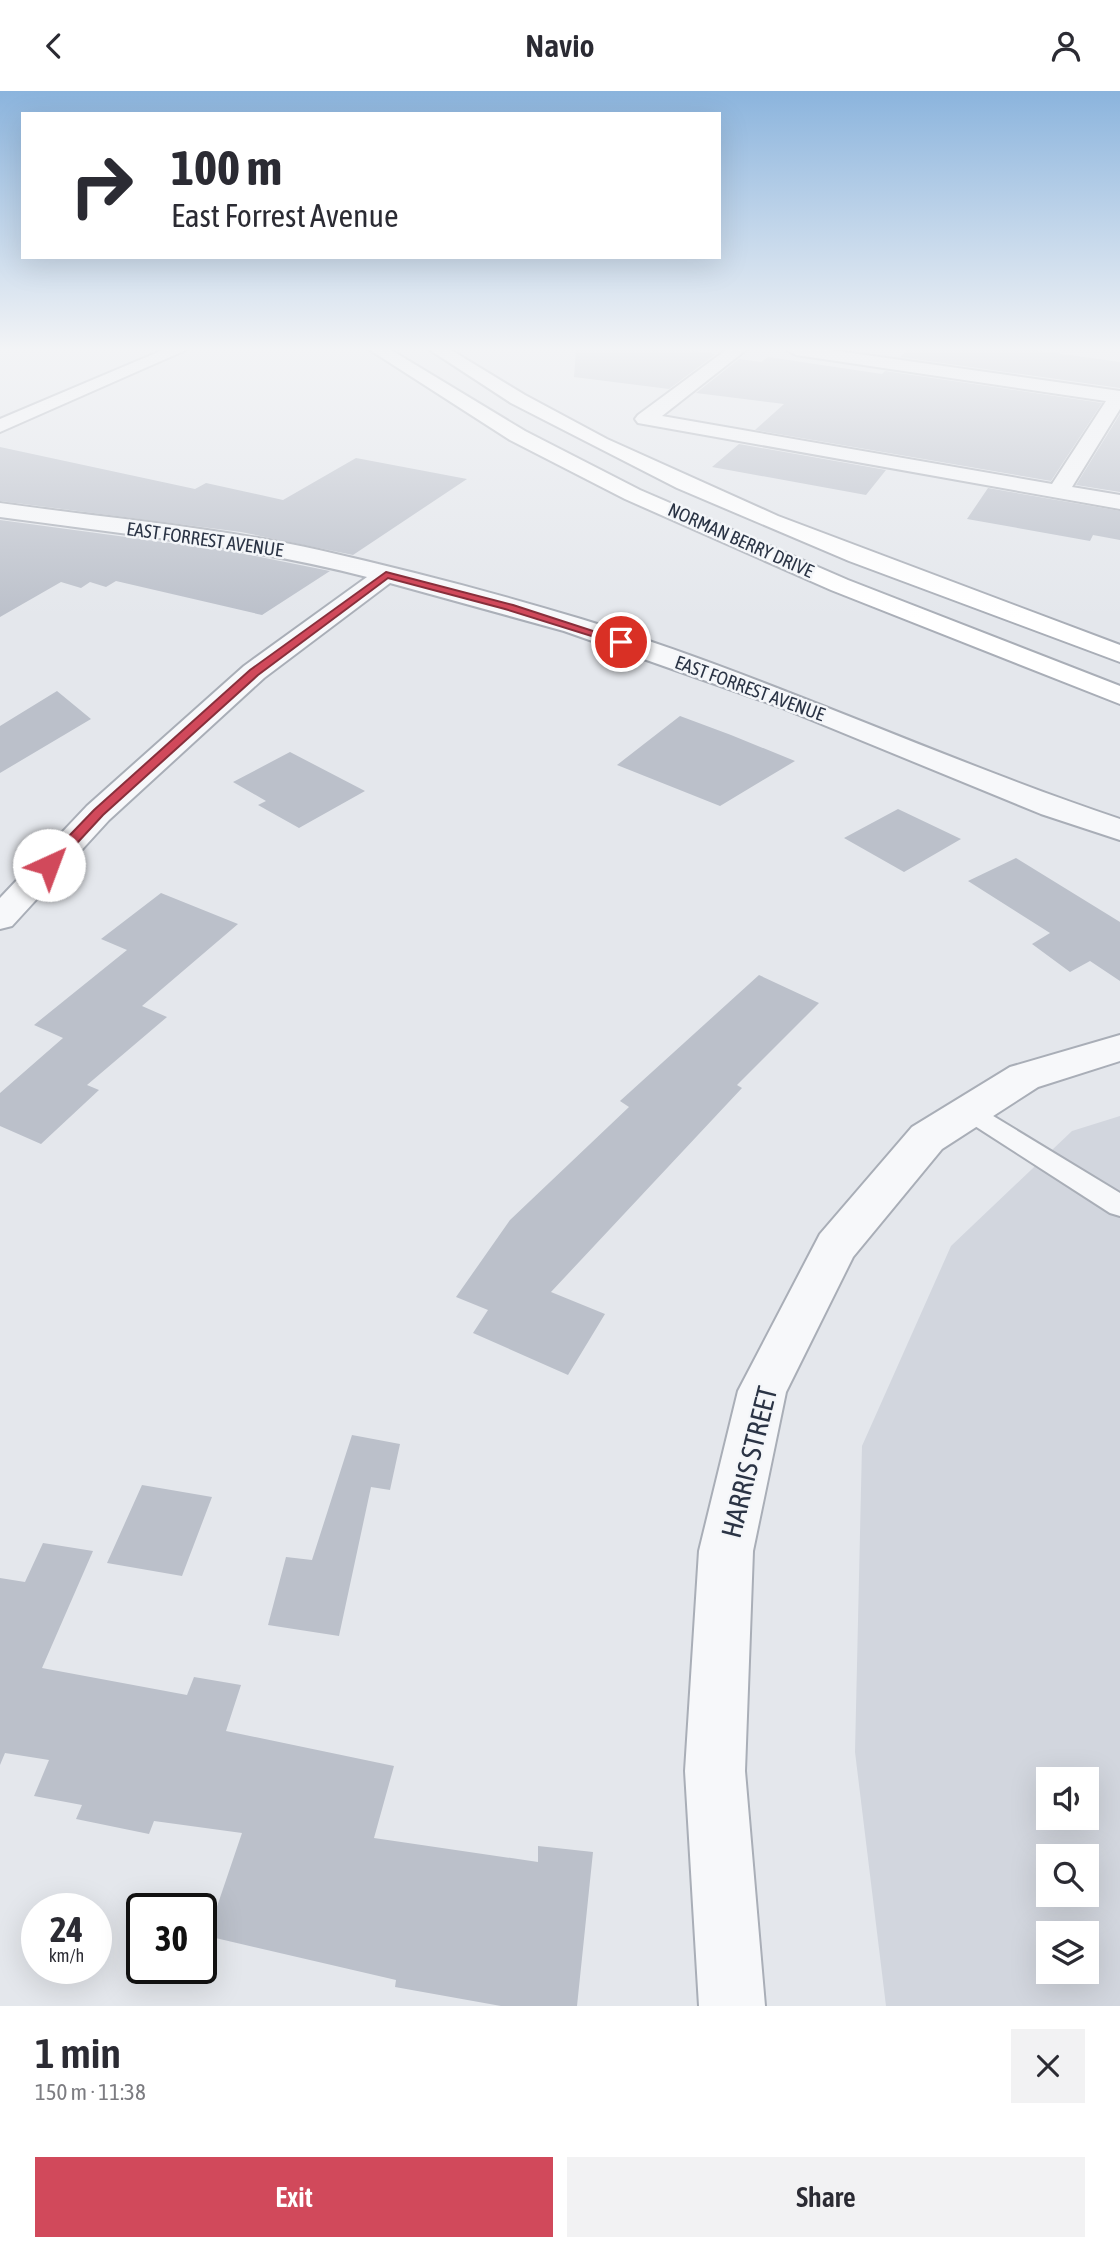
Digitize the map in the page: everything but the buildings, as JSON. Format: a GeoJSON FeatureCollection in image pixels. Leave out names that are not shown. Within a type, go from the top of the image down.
{"type":"FeatureCollection","features":[{"type":"Feature","properties":{"kind":"main road","name":"NORMAN BERRY DRIVE"},"geometry":{"type":"LineString","coordinates":[[527,439],[566,461],[762,552],[1120,696]]}},
{"type":"Feature","properties":{"kind":"main road","name":"NORMAN BERRY DRIVE"},"geometry":{"type":"LineString","coordinates":[[593,439],[675,481],[1120,654]]}},
{"type":"Feature","properties":{"kind":"street"},"geometry":{"type":"LineString","coordinates":[[762,439],[1120,502]]}},
{"type":"Feature","properties":{"kind":"street"},"geometry":{"type":"LineString","coordinates":[[1058,491],[1092,439]]}},
{"type":"Feature","properties":{"kind":"street","name":"EAST FORREST AVENUE"},"geometry":{"type":"LineString","coordinates":[[0,510],[228,541],[318,557],[586,630],[790,701],[1052,807],[1120,829]]}},
{"type":"Feature","properties":{"kind":"street"},"geometry":{"type":"LineString","coordinates":[[0,918],[98,813],[254,672],[386,575]]}},
{"type":"Feature","properties":{"kind":"street","name":"HARRIS STREET"},"geometry":{"type":"LineString","coordinates":[[732,2006],[715,1771],[723,1606],[726,1551],[762,1391],[836,1246],[927,1138],[1024,1077],[1120,1048]]}},
{"type":"Feature","properties":{"kind":"lane"},"geometry":{"type":"LineString","coordinates":[[970,1111],[1120,1206]]}},
{"type":"Feature","properties":{"kind":"shaded area"},"geometry":{"type":"Polygon","coordinates":[[[1120,1116],[1120,2006],[886,2006],[855,1752],[862,1446],[951,1246],[1072,1131],[1120,1116]]]}},
{"type":"Feature","properties":{"kind":"route"},"geometry":{"type":"LineString","coordinates":[[49,865],[98,813],[254,672],[386,575],[573,625],[621,642]]}}]}
